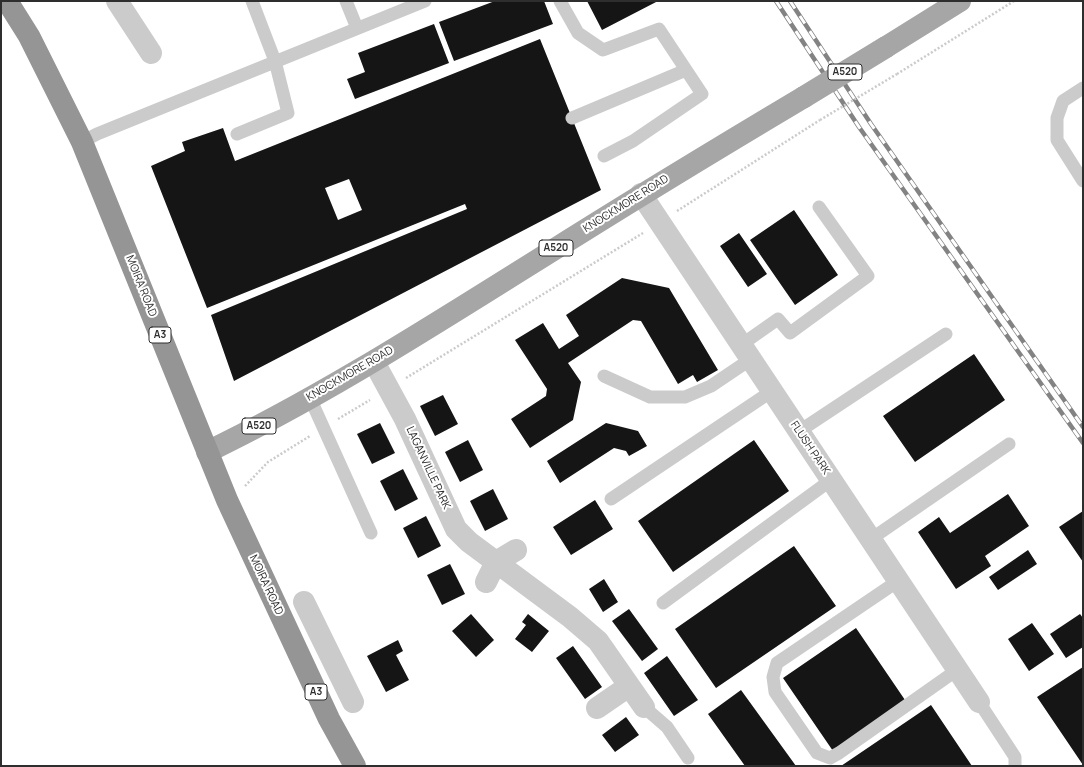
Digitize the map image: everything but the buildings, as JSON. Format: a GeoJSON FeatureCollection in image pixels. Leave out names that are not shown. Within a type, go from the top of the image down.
{"type":"FeatureCollection","features":[{"type":"Feature","properties":{"kind":"highway","name":"MOIRA ROAD"},"geometry":{"type":"LineString","coordinates":[[7,1],[29,36],[82,142],[227,500],[329,719],[355,766]]}},
{"type":"Feature","properties":{"kind":"main road","name":"KNOCKMORE ROAD"},"geometry":{"type":"LineString","coordinates":[[207,452],[259,427],[374,362],[641,194],[804,97],[960,1]]}},
{"type":"Feature","properties":{"kind":"street"},"geometry":{"type":"LineString","coordinates":[[117,1],[150,53]]}},
{"type":"Feature","properties":{"kind":"street","name":"FLUSH PARK"},"geometry":{"type":"LineString","coordinates":[[641,194],[979,702]]}},
{"type":"Feature","properties":{"kind":"street","name":"LAGANVILLE PARK"},"geometry":{"type":"LineString","coordinates":[[374,362],[406,419],[456,529],[598,641],[644,707]]}},
{"type":"Feature","properties":{"kind":"street"},"geometry":{"type":"LineString","coordinates":[[486,582],[496,562],[516,550]]}},
{"type":"Feature","properties":{"kind":"street"},"geometry":{"type":"LineString","coordinates":[[304,602],[353,702]]}},
{"type":"Feature","properties":{"kind":"street"},"geometry":{"type":"LineString","coordinates":[[303,664],[329,652]]}},
{"type":"Feature","properties":{"kind":"street"},"geometry":{"type":"LineString","coordinates":[[597,708],[629,686]]}},
{"type":"Feature","properties":{"kind":"lane"},"geometry":{"type":"LineString","coordinates":[[237,134],[288,114],[275,61],[252,1]]}},
{"type":"Feature","properties":{"kind":"lane"},"geometry":{"type":"LineString","coordinates":[[346,1],[356,28]]}},
{"type":"Feature","properties":{"kind":"lane"},"geometry":{"type":"LineString","coordinates":[[82,142],[97,134],[425,1]]}},
{"type":"Feature","properties":{"kind":"lane"},"geometry":{"type":"LineString","coordinates":[[560,1],[578,34],[603,50],[659,29],[702,94],[633,142],[604,156]]}},
{"type":"Feature","properties":{"kind":"lane"},"geometry":{"type":"LineString","coordinates":[[572,118],[686,70]]}},
{"type":"Feature","properties":{"kind":"lane"},"geometry":{"type":"LineString","coordinates":[[1083,88],[1063,101],[1057,118],[1057,140],[1083,181]]}},
{"type":"Feature","properties":{"kind":"lane"},"geometry":{"type":"LineString","coordinates":[[604,376],[650,397],[685,397],[711,386],[778,318],[790,333],[868,276],[819,208]]}},
{"type":"Feature","properties":{"kind":"lane"},"geometry":{"type":"LineString","coordinates":[[798,432],[946,334]]}},
{"type":"Feature","properties":{"kind":"lane"},"geometry":{"type":"LineString","coordinates":[[611,499],[772,391]]}},
{"type":"Feature","properties":{"kind":"lane"},"geometry":{"type":"LineString","coordinates":[[310,398],[322,428],[371,534]]}},
{"type":"Feature","properties":{"kind":"lane"},"geometry":{"type":"LineString","coordinates":[[871,539],[1009,444]]}},
{"type":"Feature","properties":{"kind":"lane"},"geometry":{"type":"LineString","coordinates":[[663,604],[831,480]]}},
{"type":"Feature","properties":{"kind":"lane"},"geometry":{"type":"LineString","coordinates":[[898,581],[777,663],[773,677],[775,692],[817,753],[830,758],[840,753],[957,670]]}},
{"type":"Feature","properties":{"kind":"lane"},"geometry":{"type":"LineString","coordinates":[[979,702],[1015,757],[1015,766]]}},
{"type":"Feature","properties":{"kind":"lane"},"geometry":{"type":"LineString","coordinates":[[644,707],[667,727],[688,758]]}},
{"type":"Feature","properties":{"kind":"path"},"geometry":{"type":"LineString","coordinates":[[227,500],[251,482],[257,472],[268,462],[660,222],[820,120],[898,74],[1014,1]]}},
{"type":"Feature","properties":{"kind":"railway"},"geometry":{"type":"LineString","coordinates":[[776,1],[859,127],[1083,443]]}},
{"type":"Feature","properties":{"kind":"railway"},"geometry":{"type":"LineString","coordinates":[[790,1],[871,124],[1083,427]]}}]}
